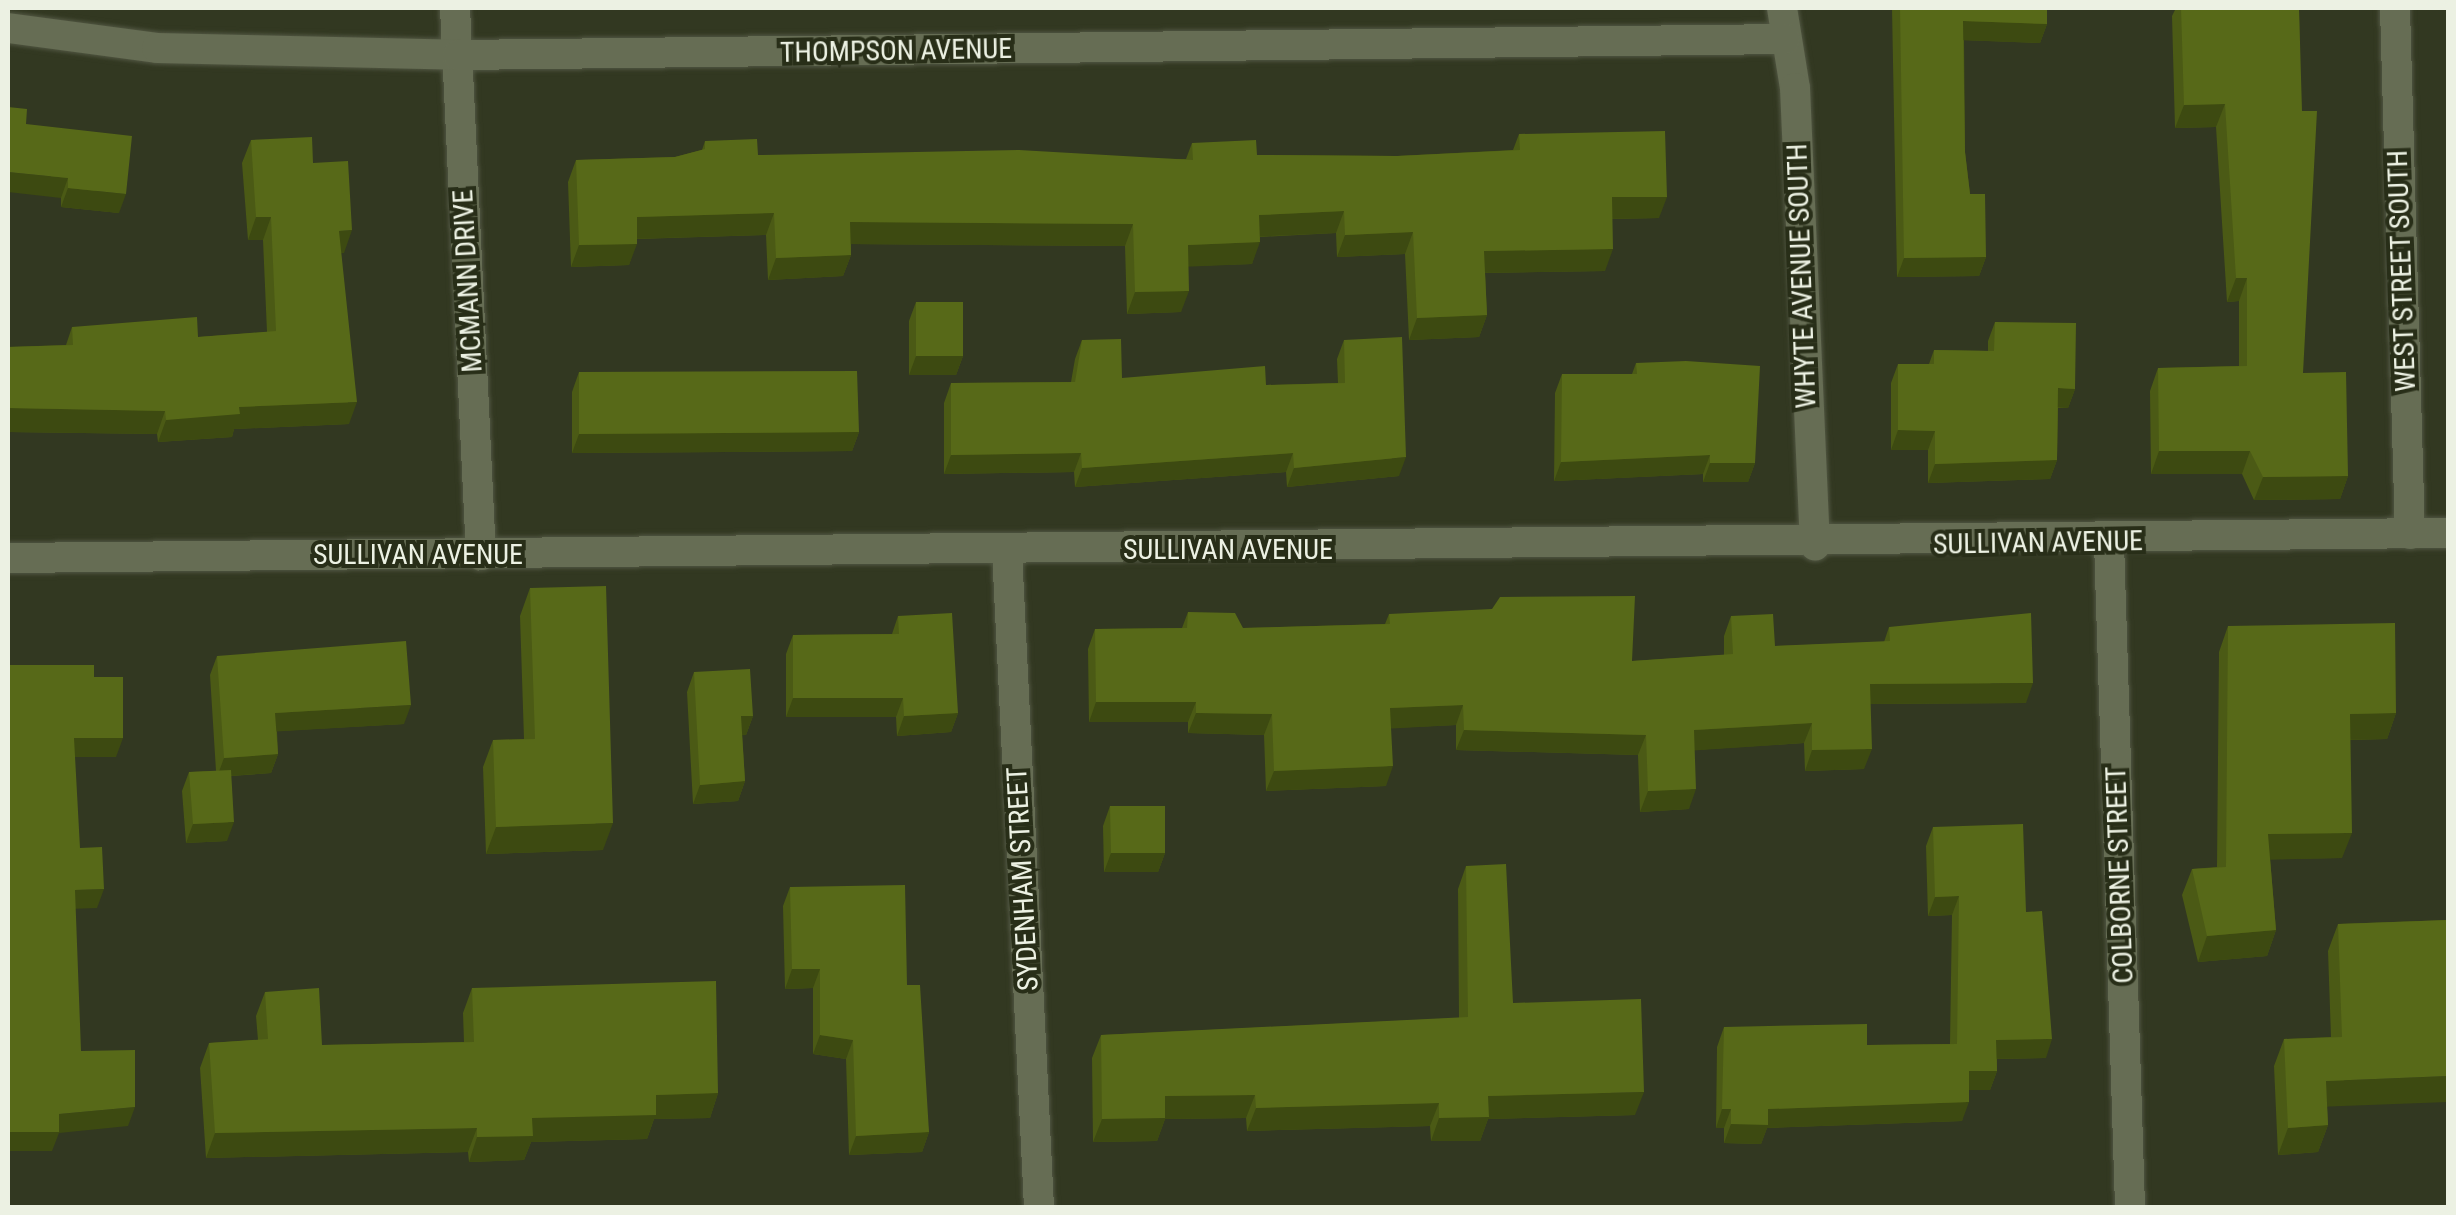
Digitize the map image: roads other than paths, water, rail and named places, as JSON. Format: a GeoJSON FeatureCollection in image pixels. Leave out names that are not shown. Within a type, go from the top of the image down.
{"type":"FeatureCollection","features":[{"type":"Feature","properties":{"kind":"street","name":"MCMANN DRIVE"},"geometry":{"type":"LineString","coordinates":[[456,8],[480,554]]}},
{"type":"Feature","properties":{"kind":"street","name":"WHYTE AVENUE SOUTH"},"geometry":{"type":"LineString","coordinates":[[1782,8],[1795,88],[1815,546]]}},
{"type":"Feature","properties":{"kind":"street","name":"WEST STREET SOUTH"},"geometry":{"type":"LineString","coordinates":[[2394,8],[2410,534]]}},
{"type":"Feature","properties":{"kind":"street","name":"THOMPSON AVENUE"},"geometry":{"type":"LineString","coordinates":[[8,28],[158,48],[458,56],[1785,39]]}},
{"type":"Feature","properties":{"kind":"street","name":"SULLIVAN AVENUE"},"geometry":{"type":"LineString","coordinates":[[8,558],[1815,546],[2448,534]]}},
{"type":"Feature","properties":{"kind":"street","name":"COLBORNE STREET"},"geometry":{"type":"LineString","coordinates":[[2109,542],[2130,1208]]}},
{"type":"Feature","properties":{"kind":"street","name":"SYDENHAM STREET"},"geometry":{"type":"LineString","coordinates":[[1007,552],[1039,1208]]}}]}
